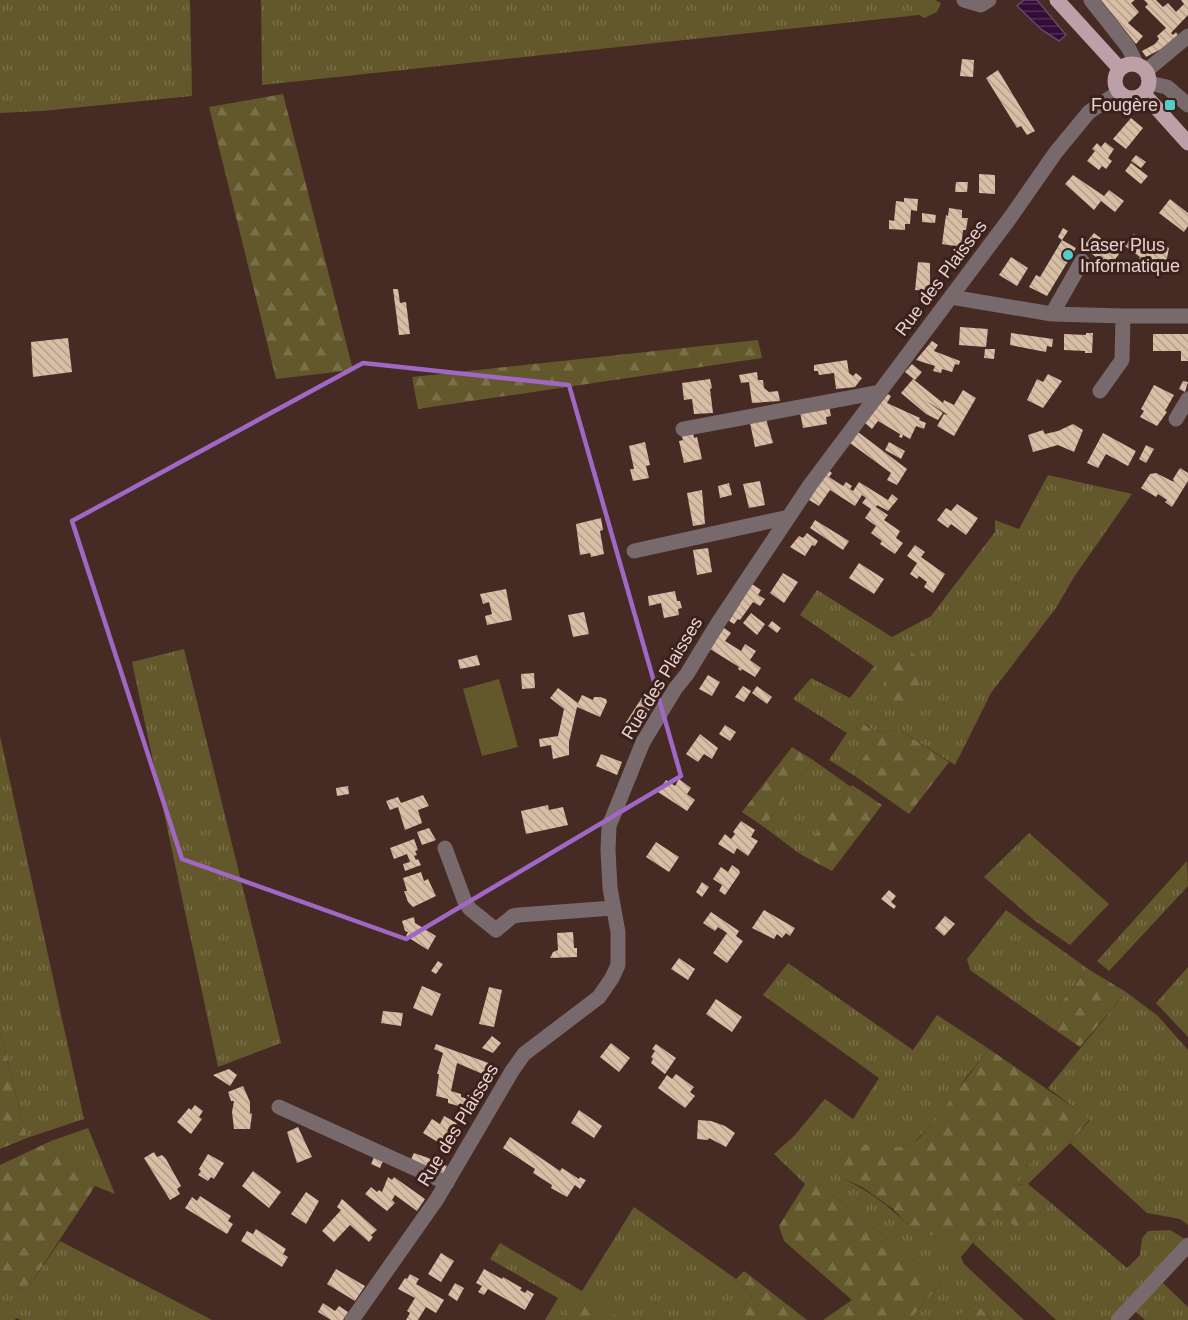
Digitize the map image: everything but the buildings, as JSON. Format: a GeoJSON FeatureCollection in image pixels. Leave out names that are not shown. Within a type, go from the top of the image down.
{"type":"FeatureCollection","features":[{"type":"Feature","properties":{"kind":"main road"},"geometry":{"type":"LineString","coordinates":[[1057,0],[1120,69]]}},
{"type":"Feature","properties":{"kind":"main road"},"geometry":{"type":"LineString","coordinates":[[1144,78],[1131,98],[1119,92],[1115,78],[1120,69],[1125,66],[1144,78],[1188,143]]}},
{"type":"Feature","properties":{"kind":"street"},"geometry":{"type":"LineString","coordinates":[[964,0],[981,5],[989,0]]}},
{"type":"Feature","properties":{"kind":"street"},"geometry":{"type":"LineString","coordinates":[[1090,0],[1128,47],[1144,78],[1167,87],[1188,105]]}},
{"type":"Feature","properties":{"kind":"street"},"geometry":{"type":"LineString","coordinates":[[1144,78],[1188,36]]}},
{"type":"Feature","properties":{"kind":"street","name":"Rue des Plaisses"},"geometry":{"type":"LineString","coordinates":[[352,1320],[447,1183],[524,1054],[598,997],[612,978],[618,965],[619,950],[608,850],[609,826],[643,742],[675,689],[789,517],[1056,152],[1089,112],[1119,92]]}},
{"type":"Feature","properties":{"kind":"street"},"geometry":{"type":"LineString","coordinates":[[1052,314],[1082,261]]}},
{"type":"Feature","properties":{"kind":"street"},"geometry":{"type":"LineString","coordinates":[[951,297],[1052,314],[1188,316]]}},
{"type":"Feature","properties":{"kind":"street"},"geometry":{"type":"LineString","coordinates":[[1100,391],[1122,360],[1123,316]]}},
{"type":"Feature","properties":{"kind":"street"},"geometry":{"type":"LineString","coordinates":[[683,429],[879,392]]}},
{"type":"Feature","properties":{"kind":"street"},"geometry":{"type":"LineString","coordinates":[[1176,419],[1188,399]]}},
{"type":"Feature","properties":{"kind":"street"},"geometry":{"type":"LineString","coordinates":[[634,550],[789,517]]}},
{"type":"Feature","properties":{"kind":"street"},"geometry":{"type":"LineString","coordinates":[[445,848],[465,902],[470,909],[496,930],[513,916],[613,908]]}},
{"type":"Feature","properties":{"kind":"street"},"geometry":{"type":"LineString","coordinates":[[279,1107],[447,1183]]}},
{"type":"Feature","properties":{"kind":"street"},"geometry":{"type":"LineString","coordinates":[[1118,1320],[1188,1245]]}},
{"type":"Feature","properties":{"kind":"highlighted area"},"geometry":{"type":"Polygon","coordinates":[[[363,363],[569,385],[681,776],[406,939],[182,859],[72,521],[363,363]]]}},
{"type":"Feature","properties":{"kind":"green space"},"geometry":{"type":"Polygon","coordinates":[[[0,0],[190,0],[192,96],[0,113],[0,0]]]}},
{"type":"Feature","properties":{"kind":"green space"},"geometry":{"type":"Polygon","coordinates":[[[261,0],[935,0],[941,3],[937,12],[924,18],[919,15],[262,85],[261,0]]]}},
{"type":"Feature","properties":{"kind":"green space"},"geometry":{"type":"Polygon","coordinates":[[[283,94],[353,370],[276,379],[209,107],[283,94]]]}},
{"type":"Feature","properties":{"kind":"green space"},"geometry":{"type":"Polygon","coordinates":[[[758,340],[762,358],[418,409],[412,377],[758,340]]]}},
{"type":"Feature","properties":{"kind":"green space"},"geometry":{"type":"Polygon","coordinates":[[[1048,475],[1132,494],[1074,577],[1056,608],[991,693],[955,765],[900,730],[874,732],[865,724],[855,726],[874,744],[863,758],[855,776],[829,760],[847,733],[793,699],[811,678],[850,698],[874,666],[800,615],[817,590],[892,637],[931,616],[995,532],[995,520],[1019,529],[1048,475]]]}},
{"type":"Feature","properties":{"kind":"green space"},"geometry":{"type":"Polygon","coordinates":[[[903,645],[924,663],[920,686],[914,697],[895,711],[879,701],[884,682],[895,673],[890,658],[903,645]]]}},
{"type":"Feature","properties":{"kind":"green space"},"geometry":{"type":"Polygon","coordinates":[[[184,649],[281,1043],[218,1067],[132,662],[184,649]]]}},
{"type":"Feature","properties":{"kind":"green space"},"geometry":{"type":"Polygon","coordinates":[[[499,679],[518,747],[482,756],[463,689],[499,679]]]}},
{"type":"Feature","properties":{"kind":"green space"},"geometry":{"type":"Polygon","coordinates":[[[859,720],[874,732],[900,730],[949,762],[909,814],[855,776],[863,758],[874,744],[855,726],[859,720]]]}},
{"type":"Feature","properties":{"kind":"green space"},"geometry":{"type":"Polygon","coordinates":[[[0,736],[84,1119],[27,1138],[0,1033],[0,736]]]}},
{"type":"Feature","properties":{"kind":"green space"},"geometry":{"type":"Polygon","coordinates":[[[792,747],[813,760],[764,827],[742,812],[792,747]]]}},
{"type":"Feature","properties":{"kind":"green space"},"geometry":{"type":"Polygon","coordinates":[[[813,760],[851,787],[800,854],[764,827],[813,760]]]}},
{"type":"Feature","properties":{"kind":"green space"},"geometry":{"type":"Polygon","coordinates":[[[852,785],[882,805],[832,871],[800,854],[852,785]]]}},
{"type":"Feature","properties":{"kind":"green space"},"geometry":{"type":"Polygon","coordinates":[[[1029,833],[1109,904],[1070,945],[1035,921],[984,877],[1029,833]]]}},
{"type":"Feature","properties":{"kind":"green space"},"geometry":{"type":"Polygon","coordinates":[[[1187,861],[1188,886],[1109,971],[1097,961],[1187,861]]]}},
{"type":"Feature","properties":{"kind":"green space"},"geometry":{"type":"Polygon","coordinates":[[[1006,910],[1088,969],[1045,1023],[970,970],[967,959],[1006,910]]]}},
{"type":"Feature","properties":{"kind":"green space"},"geometry":{"type":"Polygon","coordinates":[[[788,963],[913,1050],[937,1015],[989,1049],[965,1079],[952,1101],[914,1143],[895,1149],[878,1147],[840,1177],[881,1202],[916,1233],[933,1235],[961,1257],[964,1264],[1024,1320],[991,1320],[976,1303],[953,1320],[910,1320],[942,1282],[819,1184],[805,1184],[774,1154],[794,1136],[825,1099],[853,1119],[879,1078],[763,995],[788,963]]]}},
{"type":"Feature","properties":{"kind":"green space"},"geometry":{"type":"Polygon","coordinates":[[[1188,967],[1188,1037],[1156,1003],[1188,967]]]}},
{"type":"Feature","properties":{"kind":"green space"},"geometry":{"type":"Polygon","coordinates":[[[1088,969],[1126,992],[1080,1047],[1045,1023],[1088,969]]]}},
{"type":"Feature","properties":{"kind":"green space"},"geometry":{"type":"Polygon","coordinates":[[[1126,992],[1158,1016],[1188,1050],[1188,1225],[1180,1219],[1147,1213],[1070,1143],[1028,1184],[1013,1185],[1027,1166],[1061,1133],[1070,1142],[1090,1120],[1048,1088],[1126,992]]]}},
{"type":"Feature","properties":{"kind":"green space"},"geometry":{"type":"Polygon","coordinates":[[[0,1033],[27,1138],[0,1149],[0,1033]]]}},
{"type":"Feature","properties":{"kind":"green space"},"geometry":{"type":"Polygon","coordinates":[[[989,1049],[1090,1119],[1070,1142],[1061,1134],[1027,1166],[1014,1185],[1028,1184],[1051,1203],[1021,1231],[998,1213],[961,1257],[933,1235],[916,1234],[893,1209],[862,1187],[840,1177],[832,1166],[839,1154],[847,1147],[856,1144],[901,1147],[915,1142],[945,1108],[989,1049]]]}},
{"type":"Feature","properties":{"kind":"green space"},"geometry":{"type":"Polygon","coordinates":[[[88,1128],[115,1194],[95,1186],[51,1141],[88,1128]]]}},
{"type":"Feature","properties":{"kind":"green space"},"geometry":{"type":"Polygon","coordinates":[[[51,1141],[95,1186],[26,1291],[8,1284],[0,1271],[0,1165],[51,1141]]]}},
{"type":"Feature","properties":{"kind":"green space"},"geometry":{"type":"Polygon","coordinates":[[[805,1184],[819,1184],[942,1282],[910,1320],[823,1320],[852,1300],[784,1241],[779,1226],[805,1184]]]}},
{"type":"Feature","properties":{"kind":"green space"},"geometry":{"type":"Polygon","coordinates":[[[1051,1203],[1127,1268],[1140,1255],[1142,1238],[1148,1231],[1170,1230],[1185,1239],[1110,1320],[1056,1320],[973,1243],[998,1213],[1021,1230],[1051,1203]]]}},
{"type":"Feature","properties":{"kind":"green space"},"geometry":{"type":"Polygon","coordinates":[[[634,1207],[736,1279],[752,1297],[733,1320],[622,1320],[582,1292],[566,1319],[560,1315],[557,1320],[545,1320],[558,1298],[490,1259],[500,1243],[582,1291],[634,1207]]]}},
{"type":"Feature","properties":{"kind":"green space"},"geometry":{"type":"Polygon","coordinates":[[[60,1241],[212,1320],[21,1320],[16,1318],[15,1320],[0,1320],[0,1271],[8,1284],[26,1291],[60,1241]]]}},
{"type":"Feature","properties":{"kind":"green space"},"geometry":{"type":"Polygon","coordinates":[[[744,1271],[807,1320],[733,1320],[752,1297],[736,1279],[744,1271]]]}},
{"type":"Feature","properties":{"kind":"green space"},"geometry":{"type":"Polygon","coordinates":[[[1163,1283],[1188,1307],[1188,1320],[1145,1320],[1135,1311],[1163,1283]]]}},
{"type":"Feature","properties":{"kind":"green space"},"geometry":{"type":"Polygon","coordinates":[[[582,1291],[622,1320],[557,1320],[559,1315],[566,1318],[582,1291]]]}},
{"type":"Feature","properties":{"kind":"green space"},"geometry":{"type":"Polygon","coordinates":[[[976,1303],[991,1320],[953,1320],[976,1303]]]}},
{"type":"Feature","properties":{"kind":"shaded area"},"geometry":{"type":"Polygon","coordinates":[[[1024,0],[1037,0],[1066,35],[1059,41],[1042,30],[1017,6],[1024,0]]]}},
{"type":"Feature","properties":{"kind":"place","name":"Fougère"},"geometry":{"type":"Point","coordinates":[1170,105]}},
{"type":"Feature","properties":{"kind":"place","name":"Laser Plus Informatique"},"geometry":{"type":"Point","coordinates":[1068,255]}}]}
